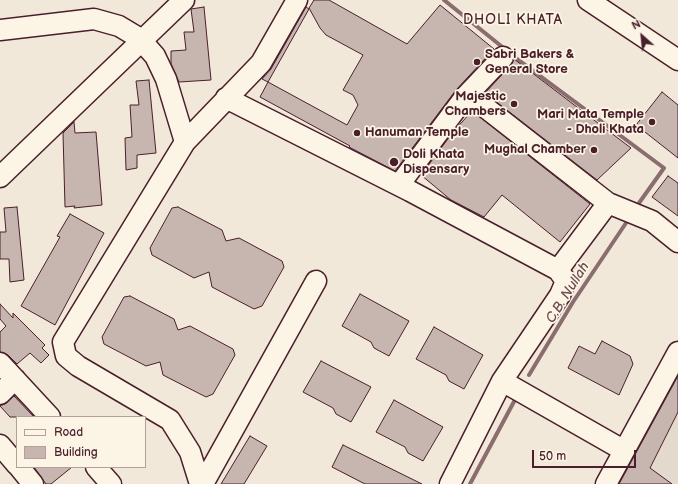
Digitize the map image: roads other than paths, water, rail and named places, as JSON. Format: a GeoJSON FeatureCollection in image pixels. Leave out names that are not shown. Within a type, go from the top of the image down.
{"type":"FeatureCollection","features":[{"type":"Feature","properties":{"kind":"street"},"geometry":{"type":"LineString","coordinates":[[0,177],[7,158],[141,41],[184,0]]}},
{"type":"Feature","properties":{"kind":"street"},"geometry":{"type":"LineString","coordinates":[[200,484],[190,452],[170,420],[78,366],[66,356],[63,342],[185,142],[261,63],[297,0]]}},
{"type":"Feature","properties":{"kind":"street"},"geometry":{"type":"LineString","coordinates":[[588,0],[678,60]]}},
{"type":"Feature","properties":{"kind":"street"},"geometry":{"type":"LineString","coordinates":[[0,30],[94,19],[119,26],[141,41],[155,56],[166,79],[185,142]]}},
{"type":"Feature","properties":{"kind":"street"},"geometry":{"type":"LineString","coordinates":[[399,185],[468,94],[503,57]]}},
{"type":"Feature","properties":{"kind":"street"},"geometry":{"type":"LineString","coordinates":[[468,94],[608,204],[652,221],[678,242]]}},
{"type":"Feature","properties":{"kind":"street"},"geometry":{"type":"LineString","coordinates":[[226,98],[399,185],[558,270],[566,281],[560,295],[502,381],[450,484]]}},
{"type":"Feature","properties":{"kind":"street"},"geometry":{"type":"LineString","coordinates":[[558,270],[608,204]]}},
{"type":"Feature","properties":{"kind":"street"},"geometry":{"type":"LineString","coordinates":[[203,484],[316,281]]}},
{"type":"Feature","properties":{"kind":"street"},"geometry":{"type":"LineString","coordinates":[[606,484],[623,450],[678,352]]}},
{"type":"Feature","properties":{"kind":"street"},"geometry":{"type":"LineString","coordinates":[[0,363],[49,416]]}},
{"type":"Feature","properties":{"kind":"street"},"geometry":{"type":"LineString","coordinates":[[0,394],[15,379]]}},
{"type":"Feature","properties":{"kind":"street"},"geometry":{"type":"LineString","coordinates":[[502,381],[623,450]]}},
{"type":"Feature","properties":{"kind":"street"},"geometry":{"type":"LineString","coordinates":[[0,445],[16,464]]}},
{"type":"Feature","properties":{"kind":"street"},"geometry":{"type":"LineString","coordinates":[[20,468],[33,484]]}},
{"type":"Feature","properties":{"kind":"street"},"geometry":{"type":"LineString","coordinates":[[97,468],[111,484]]}},
{"type":"Feature","properties":{"kind":"waterway"},"geometry":{"type":"LineString","coordinates":[[444,0],[516,58],[664,168],[639,203]]}},
{"type":"Feature","properties":{"kind":"waterway","name":"C.B. Nullah"},"geometry":{"type":"LineString","coordinates":[[529,375],[573,302],[626,223]]}},
{"type":"Feature","properties":{"kind":"waterway","name":"C.B. Nullah"},"geometry":{"type":"LineString","coordinates":[[470,484],[517,396]]}},
{"type":"Feature","properties":{"kind":"place","name":"Sabri Bakers & General Store"},"geometry":{"type":"Point","coordinates":[477,62]}},
{"type":"Feature","properties":{"kind":"place","name":"Majestic Chambers"},"geometry":{"type":"Point","coordinates":[514,104]}},
{"type":"Feature","properties":{"kind":"place","name":"Mari Mata Temple - Dholi Khata"},"geometry":{"type":"Point","coordinates":[652,122]}},
{"type":"Feature","properties":{"kind":"place","name":"Hanuman Temple"},"geometry":{"type":"Point","coordinates":[357,133]}},
{"type":"Feature","properties":{"kind":"place","name":"Mughal Chamber"},"geometry":{"type":"Point","coordinates":[594,150]}},
{"type":"Feature","properties":{"kind":"place","name":"Doli Khata Dispensary"},"geometry":{"type":"Point","coordinates":[394,162]}},
{"type":"Feature","properties":{"kind":"district","name":"DHOLI KHATA"},"geometry":{"type":"Point","coordinates":[513,20]}}]}
